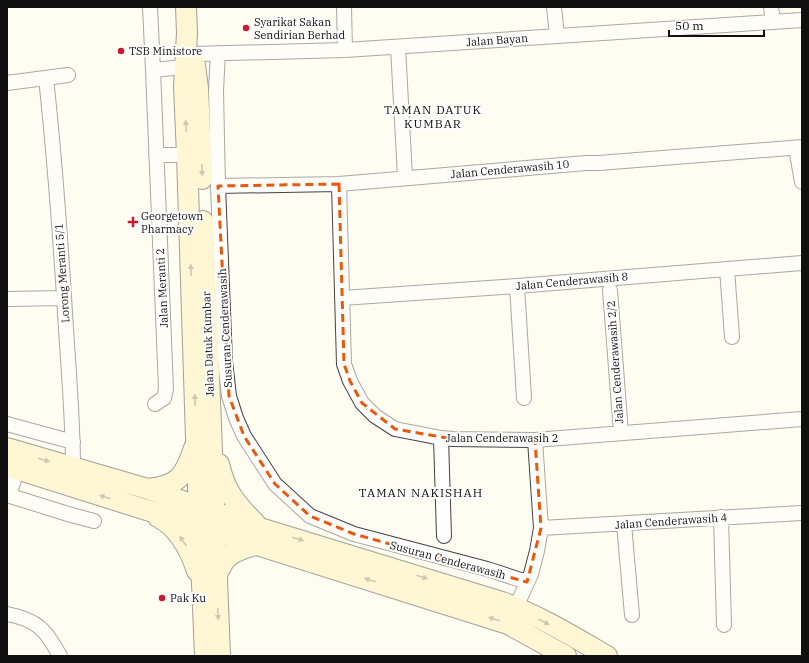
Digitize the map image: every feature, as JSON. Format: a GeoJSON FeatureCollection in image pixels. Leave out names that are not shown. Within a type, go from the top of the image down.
{"type":"FeatureCollection","features":[{"type":"Feature","properties":{"kind":"main road","name":"Jalan Datuk Kumbar"},"geometry":{"type":"LineString","coordinates":[[186,7],[188,60],[184,105],[204,433]]}},
{"type":"Feature","properties":{"kind":"main road","name":"Jalan Datuk Kumbar"},"geometry":{"type":"LineString","coordinates":[[188,60],[196,74],[199,103],[204,433],[207,519],[203,590],[206,656]]}},
{"type":"Feature","properties":{"kind":"main road"},"geometry":{"type":"LineString","coordinates":[[148,489],[164,487],[181,477],[204,433]]}},
{"type":"Feature","properties":{"kind":"main road"},"geometry":{"type":"LineString","coordinates":[[204,433],[229,492],[259,536],[516,607],[580,640],[607,656]]}},
{"type":"Feature","properties":{"kind":"main road"},"geometry":{"type":"LineString","coordinates":[[7,448],[148,489],[207,519],[508,624],[566,656]]}},
{"type":"Feature","properties":{"kind":"main road"},"geometry":{"type":"LineString","coordinates":[[12,468],[142,509],[207,519]]}},
{"type":"Feature","properties":{"kind":"main road"},"geometry":{"type":"LineString","coordinates":[[142,509],[161,519],[177,532],[189,550],[203,590]]}},
{"type":"Feature","properties":{"kind":"main road","name":"Jalan Datuk Kumbar"},"geometry":{"type":"LineString","coordinates":[[207,519],[217,575],[220,656]]}},
{"type":"Feature","properties":{"kind":"main road"},"geometry":{"type":"LineString","coordinates":[[217,575],[225,558],[259,536]]}},
{"type":"Feature","properties":{"kind":"street","name":"Jalan Meranti 2"},"geometry":{"type":"LineString","coordinates":[[150,7],[166,389],[164,398],[155,404]]}},
{"type":"Feature","properties":{"kind":"street"},"geometry":{"type":"LineString","coordinates":[[344,7],[345,50]]}},
{"type":"Feature","properties":{"kind":"street"},"geometry":{"type":"LineString","coordinates":[[554,7],[557,36]]}},
{"type":"Feature","properties":{"kind":"street"},"geometry":{"type":"LineString","coordinates":[[771,7],[773,22]]}},
{"type":"Feature","properties":{"kind":"street","name":"Jalan Bayan"},"geometry":{"type":"LineString","coordinates":[[153,70],[218,53],[345,50],[802,20]]}},
{"type":"Feature","properties":{"kind":"street"},"geometry":{"type":"LineString","coordinates":[[398,47],[405,177]]}},
{"type":"Feature","properties":{"kind":"street","name":"Susuran Cenderawasih"},"geometry":{"type":"LineString","coordinates":[[218,53],[216,90],[218,186],[225,361],[229,396],[244,436],[275,484],[310,516],[354,534],[487,569],[527,582]]}},
{"type":"Feature","properties":{"kind":"street"},"geometry":{"type":"LineString","coordinates":[[7,83],[68,75]]}},
{"type":"Feature","properties":{"kind":"street","name":"Lorong Meranti 5/1"},"geometry":{"type":"LineString","coordinates":[[46,78],[64,298],[73,442],[73,468]]}},
{"type":"Feature","properties":{"kind":"street"},"geometry":{"type":"LineString","coordinates":[[799,148],[802,182]]}},
{"type":"Feature","properties":{"kind":"street","name":"Jalan Cenderawasih 10"},"geometry":{"type":"LineString","coordinates":[[218,186],[339,184],[405,177],[799,148]]}},
{"type":"Feature","properties":{"kind":"street"},"geometry":{"type":"LineString","coordinates":[[156,155],[187,155]]}},
{"type":"Feature","properties":{"kind":"street","name":"Jalan Cenderawasih 2"},"geometry":{"type":"LineString","coordinates":[[339,184],[344,364],[350,381],[362,403],[376,416],[395,428],[441,438],[536,440],[802,419]]}},
{"type":"Feature","properties":{"kind":"street","name":"Jalan Cenderawasih 8"},"geometry":{"type":"LineString","coordinates":[[342,298],[517,286],[802,262]]}},
{"type":"Feature","properties":{"kind":"street"},"geometry":{"type":"LineString","coordinates":[[727,269],[732,337]]}},
{"type":"Feature","properties":{"kind":"street"},"geometry":{"type":"LineString","coordinates":[[517,286],[524,398]]}},
{"type":"Feature","properties":{"kind":"street","name":"Jalan Cenderawasih 2/2"},"geometry":{"type":"LineString","coordinates":[[610,290],[621,433]]}},
{"type":"Feature","properties":{"kind":"street"},"geometry":{"type":"LineString","coordinates":[[7,299],[64,298]]}},
{"type":"Feature","properties":{"kind":"street"},"geometry":{"type":"LineString","coordinates":[[7,424],[73,442]]}},
{"type":"Feature","properties":{"kind":"street"},"geometry":{"type":"LineString","coordinates":[[441,438],[444,536]]}},
{"type":"Feature","properties":{"kind":"street"},"geometry":{"type":"LineString","coordinates":[[516,607],[527,582],[537,551],[541,528],[536,440]]}},
{"type":"Feature","properties":{"kind":"street"},"geometry":{"type":"LineString","coordinates":[[12,468],[8,496],[94,521]]}},
{"type":"Feature","properties":{"kind":"street","name":"Jalan Cenderawasih 4"},"geometry":{"type":"LineString","coordinates":[[541,528],[802,513]]}},
{"type":"Feature","properties":{"kind":"street"},"geometry":{"type":"LineString","coordinates":[[720,517],[724,625]]}},
{"type":"Feature","properties":{"kind":"street"},"geometry":{"type":"LineString","coordinates":[[624,524],[632,616]]}},
{"type":"Feature","properties":{"kind":"street"},"geometry":{"type":"LineString","coordinates":[[7,614],[28,620],[38,625],[46,632],[60,656]]}},
{"type":"Feature","properties":{"kind":"highlighted area"},"geometry":{"type":"Polygon","coordinates":[[[339,184],[344,364],[350,381],[362,403],[395,429],[453,439],[535,440],[541,528],[527,582],[354,534],[310,516],[275,484],[244,436],[229,396],[218,186],[339,184]]]}},
{"type":"Feature","properties":{"kind":"place","name":"Syarikat Sakan Sendirian Berhad"},"geometry":{"type":"Point","coordinates":[246,28]}},
{"type":"Feature","properties":{"kind":"place","name":"TSB Ministore"},"geometry":{"type":"Point","coordinates":[121,51]}},
{"type":"Feature","properties":{"kind":"place","name":"Georgetown Pharmacy"},"geometry":{"type":"Point","coordinates":[133,222]}},
{"type":"Feature","properties":{"kind":"place","name":"Pak Ku"},"geometry":{"type":"Point","coordinates":[162,598]}},
{"type":"Feature","properties":{"kind":"district","name":"TAMAN DATUK KUMBAR"},"geometry":{"type":"Point","coordinates":[433,117]}},
{"type":"Feature","properties":{"kind":"district","name":"TAMAN NAKISHAH"},"geometry":{"type":"Point","coordinates":[421,493]}}]}
